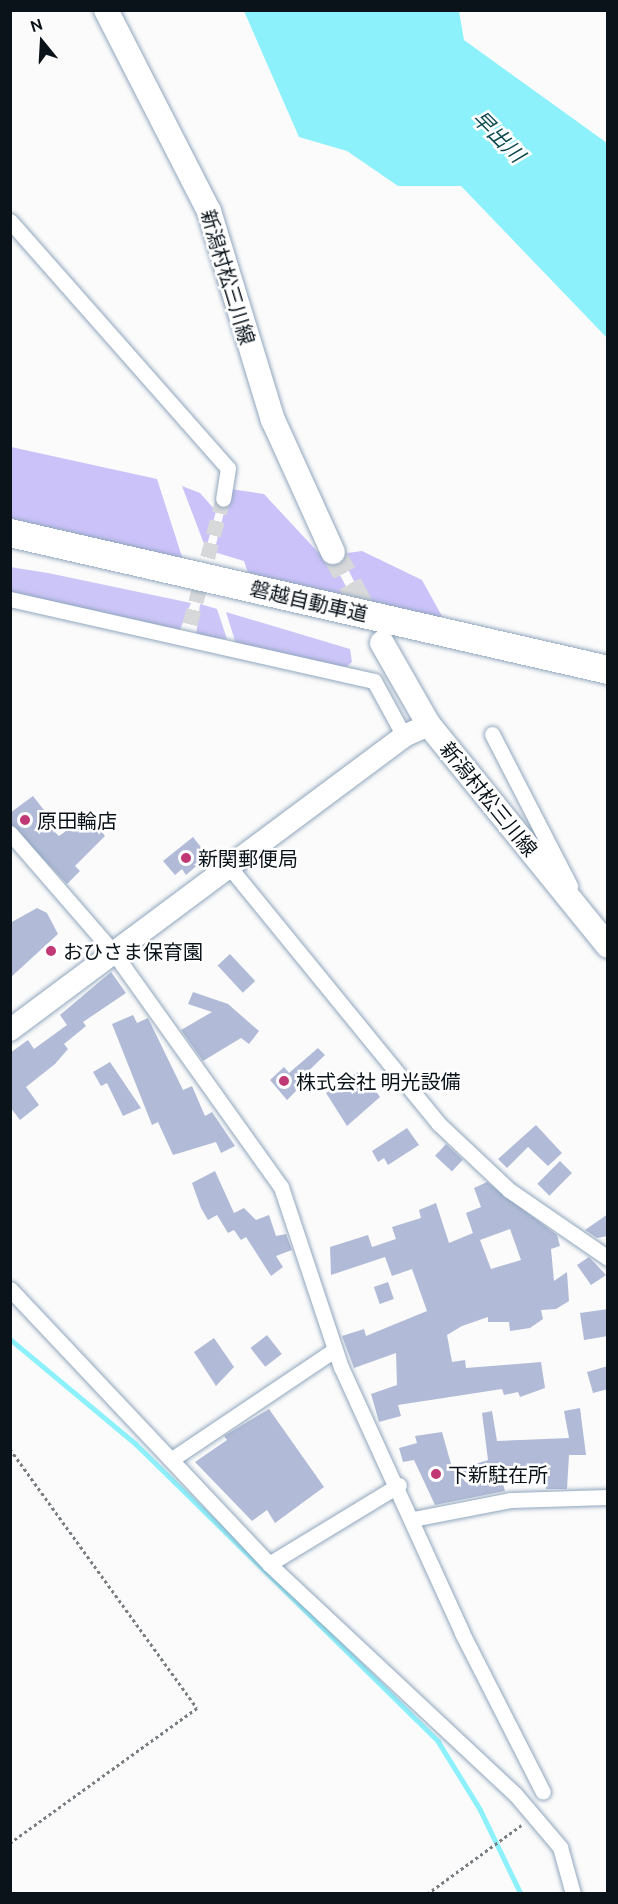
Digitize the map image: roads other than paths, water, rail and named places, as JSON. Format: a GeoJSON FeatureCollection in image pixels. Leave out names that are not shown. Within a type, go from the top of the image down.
{"type":"FeatureCollection","features":[{"type":"Feature","properties":{"kind":"highway","name":"磐越自動車道"},"geometry":{"type":"LineString","coordinates":[[10,533],[608,670]]}},
{"type":"Feature","properties":{"kind":"main road","name":"新潟村松三川線"},"geometry":{"type":"LineString","coordinates":[[105,10],[209,212],[273,420],[333,552]]}},
{"type":"Feature","properties":{"kind":"main road","name":"新潟村松三川線"},"geometry":{"type":"LineString","coordinates":[[382,644],[429,725],[493,809],[579,904],[608,946]]}},
{"type":"Feature","properties":{"kind":"street"},"geometry":{"type":"LineString","coordinates":[[10,221],[228,468],[223,499]]}},
{"type":"Feature","properties":{"kind":"street"},"geometry":{"type":"LineString","coordinates":[[10,599],[189,631],[374,681],[404,736]]}},
{"type":"Feature","properties":{"kind":"street"},"geometry":{"type":"LineString","coordinates":[[10,1030],[231,869],[404,736],[429,725]]}},
{"type":"Feature","properties":{"kind":"street"},"geometry":{"type":"LineString","coordinates":[[492,734],[579,904]]}},
{"type":"Feature","properties":{"kind":"street"},"geometry":{"type":"LineString","coordinates":[[10,833],[114,953],[281,1187],[334,1350],[399,1485],[462,1633],[543,1792]]}},
{"type":"Feature","properties":{"kind":"street"},"geometry":{"type":"LineString","coordinates":[[231,869],[439,1124],[509,1190],[608,1258]]}},
{"type":"Feature","properties":{"kind":"street"},"geometry":{"type":"LineString","coordinates":[[10,1289],[269,1564],[534,1816],[560,1846],[573,1893]]}},
{"type":"Feature","properties":{"kind":"street"},"geometry":{"type":"LineString","coordinates":[[172,1459],[334,1350]]}},
{"type":"Feature","properties":{"kind":"street"},"geometry":{"type":"LineString","coordinates":[[269,1564],[399,1485]]}},
{"type":"Feature","properties":{"kind":"street"},"geometry":{"type":"LineString","coordinates":[[413,1519],[511,1500],[608,1497]]}},
{"type":"Feature","properties":{"kind":"water","name":"早出川"},"geometry":{"type":"Polygon","coordinates":[[[244,11],[459,11],[464,40],[607,143],[607,338],[461,186],[398,186],[347,151],[299,137],[244,11]]]}},
{"type":"Feature","properties":{"kind":"waterway"},"geometry":{"type":"LineString","coordinates":[[10,1339],[136,1444],[438,1741],[480,1809],[521,1894]]}},
{"type":"Feature","properties":{"kind":"tunnel"},"geometry":{"type":"LineString","coordinates":[[190,624],[223,499]]}},
{"type":"Feature","properties":{"kind":"tunnel"},"geometry":{"type":"LineString","coordinates":[[333,552],[372,625]]}},
{"type":"Feature","properties":{"kind":"place","name":"原田輪店"},"geometry":{"type":"Point","coordinates":[25,820]}},
{"type":"Feature","properties":{"kind":"place","name":"新関郵便局"},"geometry":{"type":"Point","coordinates":[186,858]}},
{"type":"Feature","properties":{"kind":"place","name":"おひさま保育園"},"geometry":{"type":"Point","coordinates":[51,951]}},
{"type":"Feature","properties":{"kind":"place","name":"株式会社 明光設備"},"geometry":{"type":"Point","coordinates":[284,1081]}},
{"type":"Feature","properties":{"kind":"place","name":"下新駐在所"},"geometry":{"type":"Point","coordinates":[436,1474]}}]}
